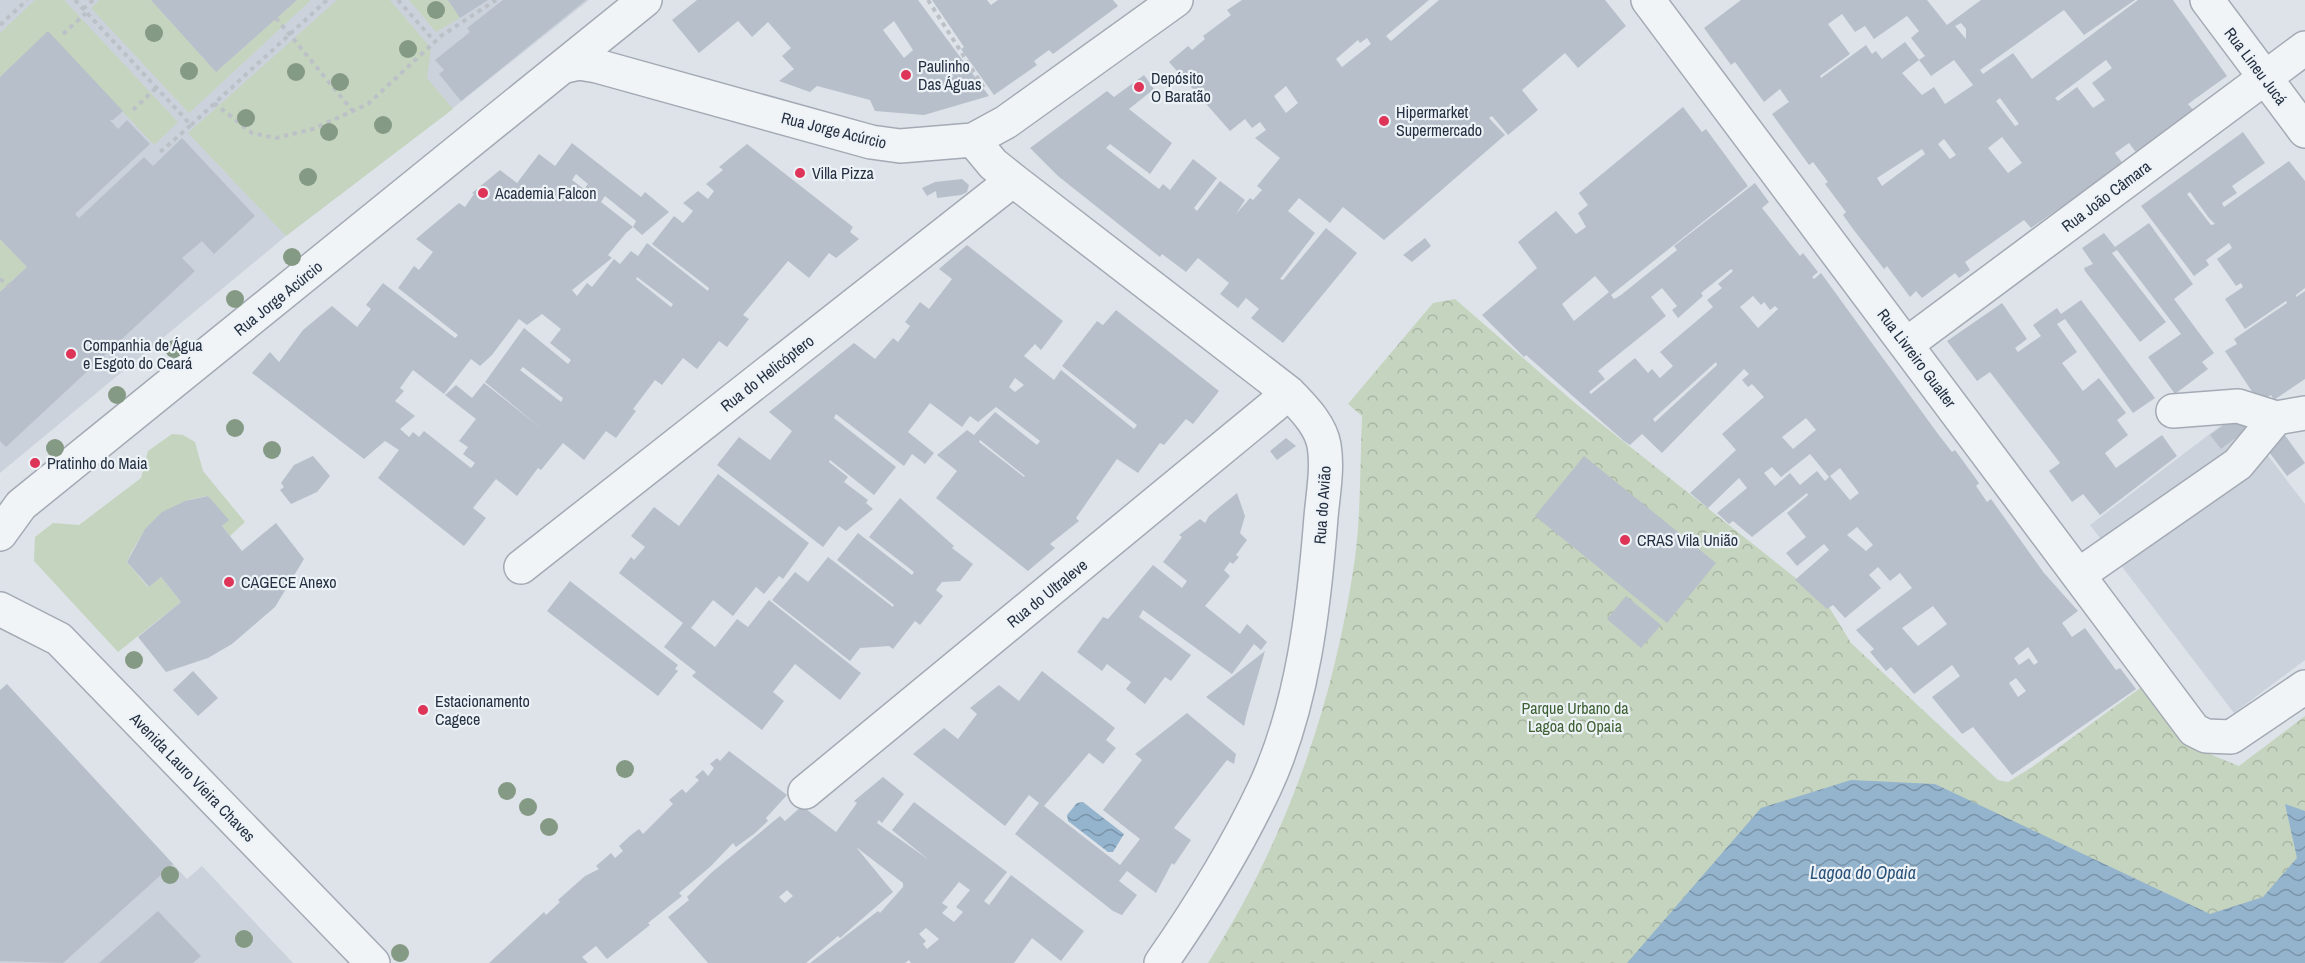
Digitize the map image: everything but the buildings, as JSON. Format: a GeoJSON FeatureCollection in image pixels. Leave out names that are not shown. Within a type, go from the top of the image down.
{"type":"FeatureCollection","features":[{"type":"Feature","properties":{"kind":"street","name":"Rua Jorge Acúrcio"},"geometry":{"type":"LineString","coordinates":[[0,534],[21,505],[645,0]]}},
{"type":"Feature","properties":{"kind":"street","name":"Rua Jorge Acúrcio"},"geometry":{"type":"LineString","coordinates":[[562,67],[579,63],[597,66],[871,142],[910,145],[973,140],[1006,122],[1176,0]]}},
{"type":"Feature","properties":{"kind":"street","name":"Rua Livreiro Gualter"},"geometry":{"type":"LineString","coordinates":[[1648,0],[2080,574],[2194,730],[2206,736],[2231,737],[2305,687]]}},
{"type":"Feature","properties":{"kind":"street","name":"Rua Lineu Jucá"},"geometry":{"type":"LineString","coordinates":[[2206,0],[2305,131]]}},
{"type":"Feature","properties":{"kind":"street","name":"Rua João Câmara"},"geometry":{"type":"LineString","coordinates":[[1907,344],[2305,48]]}},
{"type":"Feature","properties":{"kind":"street","name":"Rua do Avião"},"geometry":{"type":"LineString","coordinates":[[973,140],[993,164],[1289,393],[1313,419],[1324,442],[1326,463],[1318,561],[1299,687],[1265,786],[1198,910],[1161,963]]}},
{"type":"Feature","properties":{"kind":"street","name":"Rua do Helicóptero"},"geometry":{"type":"LineString","coordinates":[[521,567],[1013,180]]}},
{"type":"Feature","properties":{"kind":"street","name":"Rua do Ultraleve"},"geometry":{"type":"LineString","coordinates":[[805,792],[1289,393]]}},
{"type":"Feature","properties":{"kind":"street"},"geometry":{"type":"LineString","coordinates":[[2173,411],[2238,406],[2290,416]]}},
{"type":"Feature","properties":{"kind":"street"},"geometry":{"type":"LineString","coordinates":[[2080,574],[2238,464],[2290,416]]}},
{"type":"Feature","properties":{"kind":"street","name":"Avenida Lauro Vieira Chaves"},"geometry":{"type":"LineString","coordinates":[[0,609],[59,639],[373,963]]}},
{"type":"Feature","properties":{"kind":"path"},"geometry":{"type":"LineString","coordinates":[[0,25],[27,0]]}},
{"type":"Feature","properties":{"kind":"path"},"geometry":{"type":"LineString","coordinates":[[75,0],[191,125]]}},
{"type":"Feature","properties":{"kind":"path"},"geometry":{"type":"LineString","coordinates":[[63,34],[93,0]]}},
{"type":"Feature","properties":{"kind":"path"},"geometry":{"type":"LineString","coordinates":[[158,154],[327,0]]}},
{"type":"Feature","properties":{"kind":"path"},"geometry":{"type":"LineString","coordinates":[[398,0],[436,43]]}},
{"type":"Feature","properties":{"kind":"path"},"geometry":{"type":"LineString","coordinates":[[214,103],[252,133],[276,138],[313,129],[368,104],[436,43],[496,0]]}},
{"type":"Feature","properties":{"kind":"path"},"geometry":{"type":"LineString","coordinates":[[928,0],[1006,122]]}},
{"type":"Feature","properties":{"kind":"path"},"geometry":{"type":"LineString","coordinates":[[276,18],[291,33],[352,111]]}},
{"type":"Feature","properties":{"kind":"path"},"geometry":{"type":"LineString","coordinates":[[134,110],[156,88]]}},
{"type":"Feature","properties":{"kind":"path"},"geometry":{"type":"LineString","coordinates":[[0,279],[13,289]]}},
{"type":"Feature","properties":{"kind":"shaded area","name":"Companhia de Água e Esgoto do Ceará"},"geometry":{"type":"Polygon","coordinates":[[[0,0],[589,0],[452,109],[286,236],[0,473],[0,0]]]}},
{"type":"Feature","properties":{"kind":"shaded area"},"geometry":{"type":"Polygon","coordinates":[[[2236,414],[2305,504],[2305,660],[2234,713],[2090,525],[2236,414]]]}},
{"type":"Feature","properties":{"kind":"shaded area"},"geometry":{"type":"Polygon","coordinates":[[[7,684],[187,879],[202,866],[293,963],[0,963],[0,691],[7,684]]]}},
{"type":"Feature","properties":{"kind":"green space"},"geometry":{"type":"Polygon","coordinates":[[[35,0],[64,0],[178,122],[154,145],[48,32],[0,77],[0,33],[35,0]]]}},
{"type":"Feature","properties":{"kind":"green space"},"geometry":{"type":"Polygon","coordinates":[[[100,0],[151,0],[216,72],[297,0],[311,0],[189,113],[91,8],[100,0]]]}},
{"type":"Feature","properties":{"kind":"green space"},"geometry":{"type":"Polygon","coordinates":[[[337,0],[390,0],[431,48],[427,78],[453,109],[286,236],[188,133],[337,0]]]}},
{"type":"Feature","properties":{"kind":"green space"},"geometry":{"type":"Polygon","coordinates":[[[409,0],[448,0],[460,18],[436,32],[409,0]]]}},
{"type":"Feature","properties":{"kind":"green space"},"geometry":{"type":"Polygon","coordinates":[[[0,239],[27,267],[0,292],[0,239]]]}},
{"type":"Feature","properties":{"kind":"green space","name":"Parque Urbano da Lagoa do Opaia"},"geometry":{"type":"Polygon","coordinates":[[[1455,299],[1575,403],[1826,602],[1851,643],[1998,780],[2008,782],[2032,767],[2143,686],[2212,755],[2239,766],[2305,716],[2305,963],[1208,963],[1236,916],[1284,818],[1320,717],[1334,665],[1355,558],[1359,505],[1362,416],[1348,404],[1433,303],[1455,299]]]}},
{"type":"Feature","properties":{"kind":"green space"},"geometry":{"type":"Polygon","coordinates":[[[172,434],[183,435],[195,442],[203,471],[245,522],[230,536],[222,526],[228,520],[208,496],[193,499],[168,510],[149,526],[127,562],[148,587],[161,577],[181,602],[118,652],[34,561],[35,537],[53,523],[79,525],[141,478],[148,451],[172,434]]]}},
{"type":"Feature","properties":{"kind":"water","name":"Lagoa do Opaia"},"geometry":{"type":"Polygon","coordinates":[[[1851,780],[1935,784],[2210,914],[2263,897],[2297,858],[2285,804],[2305,811],[2305,963],[1627,963],[1761,808],[1851,780]]]}},
{"type":"Feature","properties":{"kind":"water"},"geometry":{"type":"Polygon","coordinates":[[[1083,802],[1124,834],[1113,852],[1108,852],[1068,821],[1067,815],[1077,803],[1083,802]]]}},
{"type":"Feature","properties":{"kind":"place","name":"Paulinho Das Águas"},"geometry":{"type":"Point","coordinates":[906,75]}},
{"type":"Feature","properties":{"kind":"place","name":"Depósito O Baratão"},"geometry":{"type":"Point","coordinates":[1139,87]}},
{"type":"Feature","properties":{"kind":"place","name":"Hipermarket Supermercado"},"geometry":{"type":"Point","coordinates":[1384,121]}},
{"type":"Feature","properties":{"kind":"place","name":"Villa Pizza"},"geometry":{"type":"Point","coordinates":[800,173]}},
{"type":"Feature","properties":{"kind":"place","name":"Academia Falcon"},"geometry":{"type":"Point","coordinates":[483,193]}},
{"type":"Feature","properties":{"kind":"place","name":"Companhia de Água e Esgoto do Ceará"},"geometry":{"type":"Point","coordinates":[71,354]}},
{"type":"Feature","properties":{"kind":"place","name":"Pratinho do Maia"},"geometry":{"type":"Point","coordinates":[35,463]}},
{"type":"Feature","properties":{"kind":"place","name":"CRAS Vila União"},"geometry":{"type":"Point","coordinates":[1625,540]}},
{"type":"Feature","properties":{"kind":"place","name":"CAGECE Anexo"},"geometry":{"type":"Point","coordinates":[229,582]}},
{"type":"Feature","properties":{"kind":"place","name":"Estacionamento Cagece"},"geometry":{"type":"Point","coordinates":[423,710]}}]}
